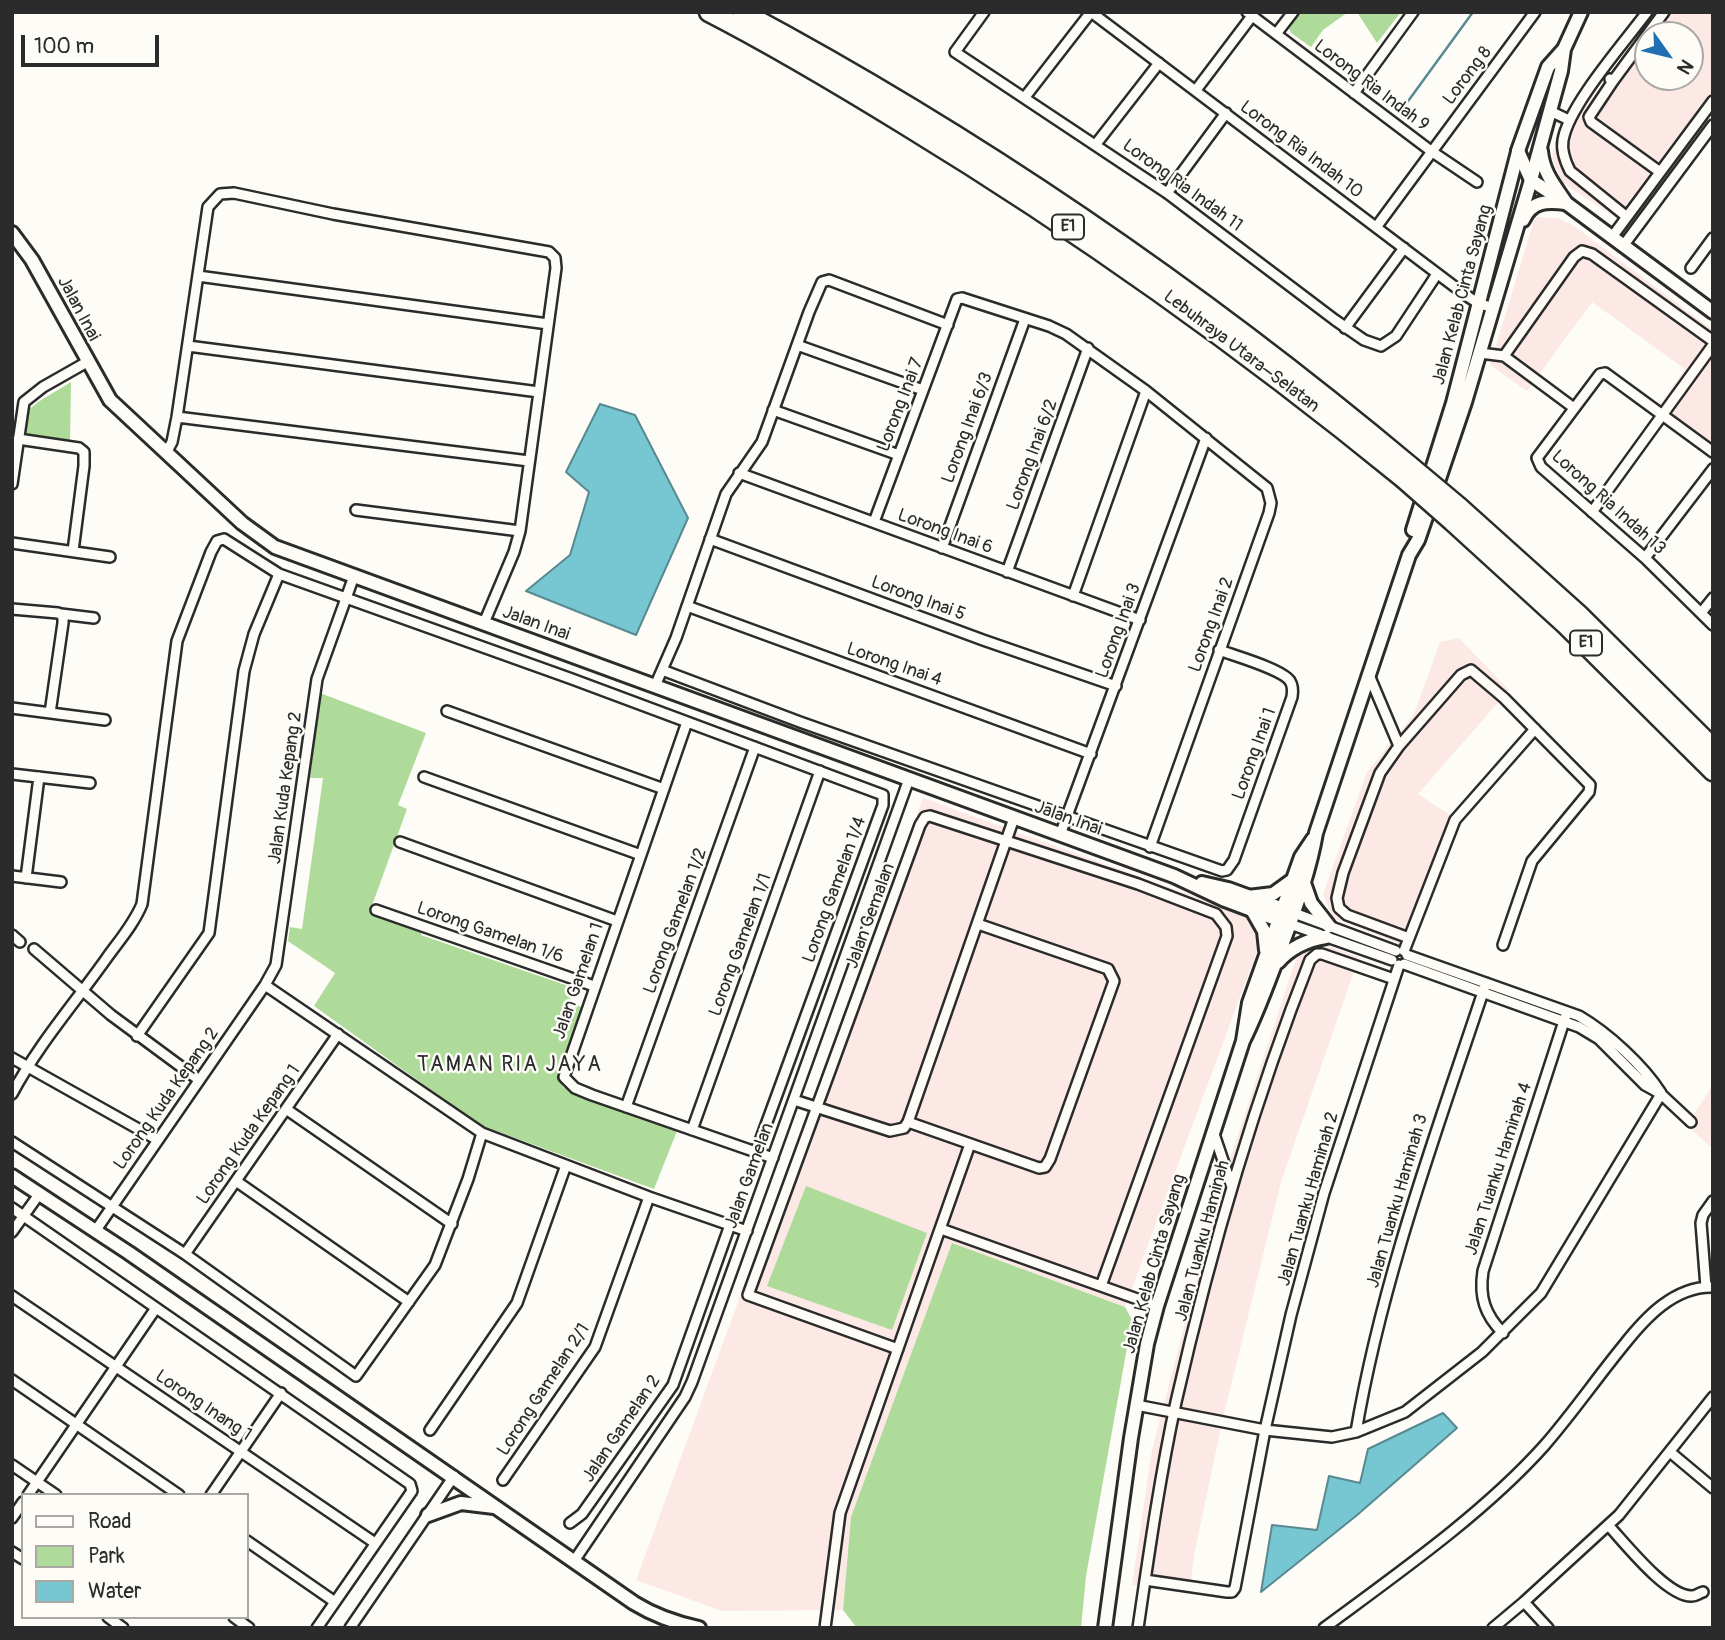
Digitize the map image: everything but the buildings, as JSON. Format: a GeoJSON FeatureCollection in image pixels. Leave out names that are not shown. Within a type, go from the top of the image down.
{"type":"FeatureCollection","features":[{"type":"Feature","properties":{"kind":"highway","name":"Lebuhraya Utara–Selatan"},"geometry":{"type":"LineString","coordinates":[[709,12],[839,83],[1065,225],[1406,472]]}},
{"type":"Feature","properties":{"kind":"highway","name":"Lebuhraya Utara–Selatan"},"geometry":{"type":"LineString","coordinates":[[741,12],[899,103],[1070,209],[1243,332],[1455,514],[1578,614],[1713,748]]}},
{"type":"Feature","properties":{"kind":"highway","name":"Lebuhraya Utara–Selatan"},"geometry":{"type":"LineString","coordinates":[[1455,514],[1713,771]]}},
{"type":"Feature","properties":{"kind":"main road","name":"Jalan Kelab Cinta Sayang"},"geometry":{"type":"LineString","coordinates":[[1105,1628],[1136,1405],[1157,1306],[1242,1041],[1249,1003],[1268,966],[1316,833],[1409,555],[1429,511],[1480,353],[1531,180],[1561,71],[1564,49],[1581,12]]}},
{"type":"Feature","properties":{"kind":"main road","name":"Jalan Kelab Cinta Sayang"},"geometry":{"type":"LineString","coordinates":[[1409,555],[1411,538],[1453,403],[1518,151],[1548,67],[1564,49]]}},
{"type":"Feature","properties":{"kind":"main road"},"geometry":{"type":"LineString","coordinates":[[1540,142],[1542,166],[1566,203]]}},
{"type":"Feature","properties":{"kind":"main road"},"geometry":{"type":"LineString","coordinates":[[1518,151],[1531,180],[1713,312]]}},
{"type":"Feature","properties":{"kind":"main road"},"geometry":{"type":"LineString","coordinates":[[1511,184],[1531,180]]}},
{"type":"Feature","properties":{"kind":"main road"},"geometry":{"type":"LineString","coordinates":[[1514,234],[1533,205],[1542,201],[1566,203]]}},
{"type":"Feature","properties":{"kind":"main road","name":"Jalan Inai"},"geometry":{"type":"LineString","coordinates":[[12,233],[32,260],[110,400],[242,523],[288,553],[1174,876],[1252,910],[1286,916]]}},
{"type":"Feature","properties":{"kind":"main road","name":"Jalan Inai"},"geometry":{"type":"LineString","coordinates":[[1174,876],[1228,889],[1286,916]]}},
{"type":"Feature","properties":{"kind":"main road"},"geometry":{"type":"LineString","coordinates":[[1248,897],[1273,894],[1299,881],[1327,931],[1296,946],[1268,966],[1266,939],[1261,923],[1252,910]]}},
{"type":"Feature","properties":{"kind":"main road"},"geometry":{"type":"LineString","coordinates":[[12,1176],[96,1230],[656,1615],[681,1625],[699,1628]]}},
{"type":"Feature","properties":{"kind":"main road"},"geometry":{"type":"LineString","coordinates":[[428,1515],[461,1503],[498,1507]]}},
{"type":"Feature","properties":{"kind":"street","name":"Lorong Ria Indah 11"},"geometry":{"type":"LineString","coordinates":[[984,12],[955,52],[1167,193],[1345,328],[1373,344],[1381,346],[1388,343],[1412,313],[1437,274]]}},
{"type":"Feature","properties":{"kind":"street","name":"Lorong Ria Indah 10"},"geometry":{"type":"LineString","coordinates":[[1091,12],[1437,274],[1478,303],[1493,308]]}},
{"type":"Feature","properties":{"kind":"street"},"geometry":{"type":"LineString","coordinates":[[1025,97],[1091,12]]}},
{"type":"Feature","properties":{"kind":"street"},"geometry":{"type":"LineString","coordinates":[[1276,34],[1293,12]]}},
{"type":"Feature","properties":{"kind":"street"},"geometry":{"type":"LineString","coordinates":[[1354,93],[1413,12]]}},
{"type":"Feature","properties":{"kind":"street","name":"Lorong 8"},"geometry":{"type":"LineString","coordinates":[[1377,226],[1535,12]]}},
{"type":"Feature","properties":{"kind":"street"},"geometry":{"type":"LineString","coordinates":[[1627,217],[1570,171],[1565,163],[1563,143],[1569,120],[1647,12]]}},
{"type":"Feature","properties":{"kind":"street"},"geometry":{"type":"LineString","coordinates":[[1660,172],[1591,122],[1589,117],[1664,12]]}},
{"type":"Feature","properties":{"kind":"street"},"geometry":{"type":"LineString","coordinates":[[1196,90],[1250,14]]}},
{"type":"Feature","properties":{"kind":"street","name":"Lorong Ria Indah 9"},"geometry":{"type":"LineString","coordinates":[[1250,14],[1477,183]]}},
{"type":"Feature","properties":{"kind":"street"},"geometry":{"type":"LineString","coordinates":[[1096,144],[1159,63]]}},
{"type":"Feature","properties":{"kind":"street"},"geometry":{"type":"LineString","coordinates":[[1601,73],[1613,81]]}},
{"type":"Feature","properties":{"kind":"street"},"geometry":{"type":"LineString","coordinates":[[1612,237],[1713,101]]}},
{"type":"Feature","properties":{"kind":"street"},"geometry":{"type":"LineString","coordinates":[[1550,110],[1569,120]]}},
{"type":"Feature","properties":{"kind":"street"},"geometry":{"type":"LineString","coordinates":[[1167,193],[1226,113]]}},
{"type":"Feature","properties":{"kind":"street"},"geometry":{"type":"LineString","coordinates":[[1623,246],[1713,125]]}},
{"type":"Feature","properties":{"kind":"street"},"geometry":{"type":"LineString","coordinates":[[166,453],[172,442],[177,417],[208,207],[214,198],[227,192],[549,253],[556,262],[520,531],[484,624]]}},
{"type":"Feature","properties":{"kind":"street"},"geometry":{"type":"LineString","coordinates":[[1690,268],[1713,238]]}},
{"type":"Feature","properties":{"kind":"street"},"geometry":{"type":"LineString","coordinates":[[1345,328],[1404,248]]}},
{"type":"Feature","properties":{"kind":"street"},"geometry":{"type":"LineString","coordinates":[[1504,356],[1574,257],[1582,251],[1592,254],[1712,340],[1592,512]]}},
{"type":"Feature","properties":{"kind":"street"},"geometry":{"type":"LineString","coordinates":[[198,276],[548,324]]}},
{"type":"Feature","properties":{"kind":"street"},"geometry":{"type":"LineString","coordinates":[[655,686],[687,606],[726,494],[762,442],[822,282],[830,280],[948,325]]}},
{"type":"Feature","properties":{"kind":"street","name":"Lorong Inai 2"},"geometry":{"type":"LineString","coordinates":[[957,299],[967,298],[1058,330],[1088,348],[1262,482],[1270,495],[1272,503],[1150,847]]}},
{"type":"Feature","properties":{"kind":"street","name":"Lorong Inai 7"},"geometry":{"type":"LineString","coordinates":[[874,522],[957,299]]}},
{"type":"Feature","properties":{"kind":"street","name":"Lorong Inai 6/3"},"geometry":{"type":"LineString","coordinates":[[942,548],[1025,318]]}},
{"type":"Feature","properties":{"kind":"street"},"geometry":{"type":"LineString","coordinates":[[797,345],[923,390]]}},
{"type":"Feature","properties":{"kind":"street"},"geometry":{"type":"LineString","coordinates":[[188,346],[539,392]]}},
{"type":"Feature","properties":{"kind":"street","name":"Lorong Inai 6/2"},"geometry":{"type":"LineString","coordinates":[[1007,572],[1088,348]]}},
{"type":"Feature","properties":{"kind":"street"},"geometry":{"type":"LineString","coordinates":[[1480,353],[1504,356],[1574,408]]}},
{"type":"Feature","properties":{"kind":"street"},"geometry":{"type":"LineString","coordinates":[[12,484],[22,410],[27,399],[87,362]]}},
{"type":"Feature","properties":{"kind":"street","name":"Lorong Ria Indah 13"},"geometry":{"type":"LineString","coordinates":[[1713,452],[1605,373],[1600,374],[1539,453],[1537,461],[1645,558],[1713,625]]}},
{"type":"Feature","properties":{"kind":"street"},"geometry":{"type":"LineString","coordinates":[[1073,596],[1146,391]]}},
{"type":"Feature","properties":{"kind":"street"},"geometry":{"type":"LineString","coordinates":[[773,410],[899,455]]}},
{"type":"Feature","properties":{"kind":"street"},"geometry":{"type":"LineString","coordinates":[[177,417],[529,461]]}},
{"type":"Feature","properties":{"kind":"street","name":"Lorong Inai 3"},"geometry":{"type":"LineString","coordinates":[[1060,835],[1206,438]]}},
{"type":"Feature","properties":{"kind":"street"},"geometry":{"type":"LineString","coordinates":[[18,439],[79,449],[83,452],[84,466],[73,551]]}},
{"type":"Feature","properties":{"kind":"street"},"geometry":{"type":"LineString","coordinates":[[1645,558],[1713,469]]}},
{"type":"Feature","properties":{"kind":"street","name":"Lorong Inai 6"},"geometry":{"type":"LineString","coordinates":[[739,473],[1140,620]]}},
{"type":"Feature","properties":{"kind":"street"},"geometry":{"type":"LineString","coordinates":[[356,510],[520,531]]}},
{"type":"Feature","properties":{"kind":"street","name":"Lorong Gamelan 1/4"},"geometry":{"type":"LineString","coordinates":[[84,990],[142,904],[177,641],[211,552],[217,541],[224,539],[279,574],[879,792],[884,799],[883,805],[756,1152]]}},
{"type":"Feature","properties":{"kind":"street","name":"Lorong Inai 5"},"geometry":{"type":"LineString","coordinates":[[710,539],[1116,686]]}},
{"type":"Feature","properties":{"kind":"street"},"geometry":{"type":"LineString","coordinates":[[12,543],[110,556]]}},
{"type":"Feature","properties":{"kind":"street"},"geometry":{"type":"LineString","coordinates":[[137,1036],[209,933],[244,671],[254,634],[279,574]]}},
{"type":"Feature","properties":{"kind":"street","name":"Jalan Kuda Kepang 2"},"geometry":{"type":"LineString","coordinates":[[265,985],[278,959],[317,679],[354,576]]}},
{"type":"Feature","properties":{"kind":"street"},"geometry":{"type":"LineString","coordinates":[[1701,613],[1713,598]]}},
{"type":"Feature","properties":{"kind":"street","name":"Lorong Inai 4"},"geometry":{"type":"LineString","coordinates":[[687,606],[1091,754]]}},
{"type":"Feature","properties":{"kind":"street"},"geometry":{"type":"LineString","coordinates":[[12,609],[94,618]]}},
{"type":"Feature","properties":{"kind":"street"},"geometry":{"type":"LineString","coordinates":[[50,713],[64,623],[61,614]]}},
{"type":"Feature","properties":{"kind":"street","name":"Lorong Inai 1"},"geometry":{"type":"LineString","coordinates":[[1150,847],[1216,870],[1227,870],[1234,859],[1293,697],[1293,690],[1286,676],[1219,650]]}},
{"type":"Feature","properties":{"kind":"street"},"geometry":{"type":"LineString","coordinates":[[662,670],[1150,847]]}},
{"type":"Feature","properties":{"kind":"street"},"geometry":{"type":"LineString","coordinates":[[1409,938],[1347,915],[1339,908],[1337,898],[1343,873],[1380,774],[1399,746],[1467,670],[1477,673],[1590,785],[1589,792],[1532,861],[1503,945]]}},
{"type":"Feature","properties":{"kind":"street"},"geometry":{"type":"LineString","coordinates":[[1369,676],[1399,746]]}},
{"type":"Feature","properties":{"kind":"street"},"geometry":{"type":"LineString","coordinates":[[12,708],[105,720]]}},
{"type":"Feature","properties":{"kind":"street"},"geometry":{"type":"LineString","coordinates":[[447,712],[664,789]]}},
{"type":"Feature","properties":{"kind":"street","name":"Jalan Gamelan 1"},"geometry":{"type":"LineString","coordinates":[[687,722],[564,1077],[575,1088],[773,1158]]}},
{"type":"Feature","properties":{"kind":"street","name":"Jalan Tuanku Haminah 2"},"geometry":{"type":"LineString","coordinates":[[1145,1580],[1227,1592],[1234,1590],[1265,1430],[1291,1315],[1324,1193],[1400,958],[1455,820],[1535,729]]}},
{"type":"Feature","properties":{"kind":"street","name":"Lorong Gamelan 1/2"},"geometry":{"type":"LineString","coordinates":[[626,1107],[755,747]]}},
{"type":"Feature","properties":{"kind":"street","name":"Lorong Gamelan 1/1"},"geometry":{"type":"LineString","coordinates":[[692,1130],[820,771]]}},
{"type":"Feature","properties":{"kind":"street"},"geometry":{"type":"LineString","coordinates":[[12,775],[90,783]]}},
{"type":"Feature","properties":{"kind":"street"},"geometry":{"type":"LineString","coordinates":[[26,878],[39,777]]}},
{"type":"Feature","properties":{"kind":"street"},"geometry":{"type":"LineString","coordinates":[[424,777],[640,855]]}},
{"type":"Feature","properties":{"kind":"street","name":"Jalan Gamelan"},"geometry":{"type":"LineString","coordinates":[[574,1561],[685,1397],[909,779]]}},
{"type":"Feature","properties":{"kind":"street","name":"Jalan Gemalan"},"geometry":{"type":"LineString","coordinates":[[818,1107],[925,817],[933,817],[1007,841]]}},
{"type":"Feature","properties":{"kind":"street"},"geometry":{"type":"LineString","coordinates":[[794,1100],[890,1130],[900,1130],[908,1122],[1014,818]]}},
{"type":"Feature","properties":{"kind":"street"},"geometry":{"type":"LineString","coordinates":[[1007,841],[1138,884],[1216,914],[1227,931],[1101,1286]]}},
{"type":"Feature","properties":{"kind":"street"},"geometry":{"type":"LineString","coordinates":[[400,842],[617,921]]}},
{"type":"Feature","properties":{"kind":"street"},"geometry":{"type":"LineString","coordinates":[[12,876],[61,882]]}},
{"type":"Feature","properties":{"kind":"street","name":"Lorong Gamelan 1/6"},"geometry":{"type":"LineString","coordinates":[[376,910],[594,986]]}},
{"type":"Feature","properties":{"kind":"street"},"geometry":{"type":"LineString","coordinates":[[1286,916],[1600,1030],[1651,1077],[1661,1094],[1691,1122]]}},
{"type":"Feature","properties":{"kind":"street"},"geometry":{"type":"LineString","coordinates":[[908,1122],[1040,1168],[1048,1164],[1114,981],[1111,971],[1104,967],[978,924]]}},
{"type":"Feature","properties":{"kind":"street"},"geometry":{"type":"LineString","coordinates":[[12,935],[20,942]]}},
{"type":"Feature","properties":{"kind":"street"},"geometry":{"type":"LineString","coordinates":[[34,949],[137,1036],[199,1080]]}},
{"type":"Feature","properties":{"kind":"street","name":"Jalan Tuanku Haminah"},"geometry":{"type":"LineString","coordinates":[[1138,1628],[1174,1411],[1232,1188],[1310,960],[1317,954],[1322,954],[1394,979]]}},
{"type":"Feature","properties":{"kind":"street"},"geometry":{"type":"LineString","coordinates":[[265,985],[482,1133],[649,1197],[747,1231]]}},
{"type":"Feature","properties":{"kind":"street","name":"Lorong Kuda Kepang 2"},"geometry":{"type":"LineString","coordinates":[[96,1230],[265,985]]}},
{"type":"Feature","properties":{"kind":"street","name":"Jalan Tuanku Haminah 3"},"geometry":{"type":"LineString","coordinates":[[1356,1432],[1370,1364],[1412,1202],[1484,988]]}},
{"type":"Feature","properties":{"kind":"street"},"geometry":{"type":"LineString","coordinates":[[12,1094],[48,1035],[84,990]]}},
{"type":"Feature","properties":{"kind":"street","name":"Jalan Tuanku Haminah 4"},"geometry":{"type":"LineString","coordinates":[[1503,1333],[1484,1307],[1481,1291],[1483,1272],[1565,1016]]}},
{"type":"Feature","properties":{"kind":"street","name":"Lorong Kuda Kepang 1"},"geometry":{"type":"LineString","coordinates":[[185,1254],[338,1034]]}},
{"type":"Feature","properties":{"kind":"street"},"geometry":{"type":"LineString","coordinates":[[12,1058],[158,1140]]}},
{"type":"Feature","properties":{"kind":"street"},"geometry":{"type":"LineString","coordinates":[[1136,1405],[1265,1430],[1332,1437],[1390,1420],[1419,1404],[1531,1306],[1551,1279],[1661,1094]]}},
{"type":"Feature","properties":{"kind":"street"},"geometry":{"type":"LineString","coordinates":[[818,1107],[748,1295],[898,1349]]}},
{"type":"Feature","properties":{"kind":"street"},"geometry":{"type":"LineString","coordinates":[[286,1109],[452,1224]]}},
{"type":"Feature","properties":{"kind":"street"},"geometry":{"type":"LineString","coordinates":[[1213,1132],[1232,1188]]}},
{"type":"Feature","properties":{"kind":"street"},"geometry":{"type":"LineString","coordinates":[[12,1142],[113,1205],[356,1376],[435,1265],[452,1224],[482,1133]]}},
{"type":"Feature","properties":{"kind":"street"},"geometry":{"type":"LineString","coordinates":[[825,1628],[837,1522],[970,1144]]}},
{"type":"Feature","properties":{"kind":"street"},"geometry":{"type":"LineString","coordinates":[[430,1430],[517,1303],[566,1165]]}},
{"type":"Feature","properties":{"kind":"street"},"geometry":{"type":"LineString","coordinates":[[236,1181],[409,1301]]}},
{"type":"Feature","properties":{"kind":"street"},"geometry":{"type":"LineString","coordinates":[[12,1231],[40,1193]]}},
{"type":"Feature","properties":{"kind":"street","name":"Lorong Gamelan 2/1"},"geometry":{"type":"LineString","coordinates":[[503,1480],[595,1347],[649,1197]]}},
{"type":"Feature","properties":{"kind":"street"},"geometry":{"type":"LineString","coordinates":[[1324,1628],[1456,1527],[1526,1464],[1545,1445],[1627,1341],[1658,1307],[1674,1297],[1709,1287],[1701,1223],[1713,1201]]}},
{"type":"Feature","properties":{"kind":"street"},"geometry":{"type":"LineString","coordinates":[[12,1208],[410,1484],[412,1491],[317,1628]]}},
{"type":"Feature","properties":{"kind":"street","name":"Jalan Gamelan 2"},"geometry":{"type":"LineString","coordinates":[[570,1523],[582,1514],[673,1385],[730,1225]]}},
{"type":"Feature","properties":{"kind":"street"},"geometry":{"type":"LineString","coordinates":[[941,1229],[1157,1306]]}},
{"type":"Feature","properties":{"kind":"street","name":"Lorong Inang 1"},"geometry":{"type":"LineString","coordinates":[[12,1296],[375,1543]]}},
{"type":"Feature","properties":{"kind":"street"},"geometry":{"type":"LineString","coordinates":[[29,1493],[156,1308]]}},
{"type":"Feature","properties":{"kind":"street"},"geometry":{"type":"LineString","coordinates":[[12,1380],[176,1493]]}},
{"type":"Feature","properties":{"kind":"street"},"geometry":{"type":"LineString","coordinates":[[212,1493],[281,1393]]}},
{"type":"Feature","properties":{"kind":"street"},"geometry":{"type":"LineString","coordinates":[[1493,1628],[1608,1525],[1713,1397]]}},
{"type":"Feature","properties":{"kind":"street"},"geometry":{"type":"LineString","coordinates":[[1670,1452],[1713,1488]]}},
{"type":"Feature","properties":{"kind":"street"},"geometry":{"type":"LineString","coordinates":[[12,1465],[53,1493]]}},
{"type":"Feature","properties":{"kind":"street"},"geometry":{"type":"LineString","coordinates":[[350,1628],[454,1476]]}},
{"type":"Feature","properties":{"kind":"street"},"geometry":{"type":"LineString","coordinates":[[1608,1525],[1660,1580],[1683,1594],[1692,1596],[1703,1592]]}},
{"type":"Feature","properties":{"kind":"street"},"geometry":{"type":"LineString","coordinates":[[248,1542],[335,1602]]}},
{"type":"Feature","properties":{"kind":"street"},"geometry":{"type":"LineString","coordinates":[[1524,1602],[1548,1628]]}},
{"type":"Feature","properties":{"kind":"shaded area"},"geometry":{"type":"Polygon","coordinates":[[[1656,12],[1713,12],[1713,113],[1628,226],[1563,183],[1552,159],[1553,150],[1634,41],[1634,91],[1704,91],[1704,21],[1649,21],[1656,12]]]}},
{"type":"Feature","properties":{"kind":"shaded area"},"geometry":{"type":"Polygon","coordinates":[[[1535,217],[1558,218],[1574,226],[1713,330],[1713,458],[1653,414],[1685,369],[1592,302],[1527,391],[1490,365],[1535,217]]]}},
{"type":"Feature","properties":{"kind":"shaded area"},"geometry":{"type":"Polygon","coordinates":[[[1459,638],[1509,690],[1418,794],[1453,817],[1402,945],[1333,918],[1323,894],[1367,772],[1414,714],[1440,642],[1459,638]]]}},
{"type":"Feature","properties":{"kind":"shaded area"},"geometry":{"type":"Polygon","coordinates":[[[923,798],[1248,916],[1260,943],[1125,1307],[952,1244],[851,1517],[843,1610],[722,1611],[636,1580],[923,798]]]}},
{"type":"Feature","properties":{"kind":"shaded area"},"geometry":{"type":"Polygon","coordinates":[[[1323,944],[1359,957],[1281,1182],[1223,1418],[1195,1550],[1189,1593],[1132,1585],[1152,1450],[1220,1189],[1297,956],[1323,944]]]}},
{"type":"Feature","properties":{"kind":"shaded area"},"geometry":{"type":"Polygon","coordinates":[[[1713,1085],[1713,1149],[1692,1130],[1699,1120],[1694,1114],[1713,1085]]]}},
{"type":"Feature","properties":{"kind":"green space"},"geometry":{"type":"Polygon","coordinates":[[[1298,12],[1348,12],[1323,30],[1311,47],[1291,33],[1289,28],[1298,12]]]}},
{"type":"Feature","properties":{"kind":"green space"},"geometry":{"type":"Polygon","coordinates":[[[1357,12],[1401,12],[1377,43],[1357,12]]]}},
{"type":"Feature","properties":{"kind":"green space"},"geometry":{"type":"Polygon","coordinates":[[[71,382],[70,442],[25,437],[22,432],[25,413],[71,382]]]}},
{"type":"Feature","properties":{"kind":"green space"},"geometry":{"type":"Polygon","coordinates":[[[320,693],[426,733],[398,805],[407,809],[370,911],[422,930],[421,935],[574,988],[569,1003],[582,1007],[558,1073],[563,1087],[677,1131],[654,1189],[480,1125],[314,1006],[335,973],[288,941],[290,927],[302,929],[323,778],[310,778],[320,693]]]}},
{"type":"Feature","properties":{"kind":"green space"},"geometry":{"type":"Polygon","coordinates":[[[806,1186],[927,1233],[892,1330],[767,1286],[806,1186]]]}},
{"type":"Feature","properties":{"kind":"green space"},"geometry":{"type":"Polygon","coordinates":[[[952,1243],[1125,1307],[1132,1320],[1086,1576],[1081,1628],[857,1628],[843,1610],[851,1517],[952,1243]]]}},
{"type":"Feature","properties":{"kind":"water"},"geometry":{"type":"Polygon","coordinates":[[[600,404],[635,415],[688,518],[636,635],[526,591],[570,555],[589,492],[566,472],[600,404]]]}},
{"type":"Feature","properties":{"kind":"water"},"geometry":{"type":"Polygon","coordinates":[[[1443,1413],[1457,1428],[1356,1516],[1261,1592],[1272,1525],[1317,1530],[1329,1476],[1360,1483],[1368,1449],[1443,1413]]]}},
{"type":"Feature","properties":{"kind":"waterway"},"geometry":{"type":"LineString","coordinates":[[1406,104],[1473,12]]}},
{"type":"Feature","properties":{"kind":"district","name":"TAMAN RIA JAYA"},"geometry":{"type":"Point","coordinates":[510,1066]}}]}
